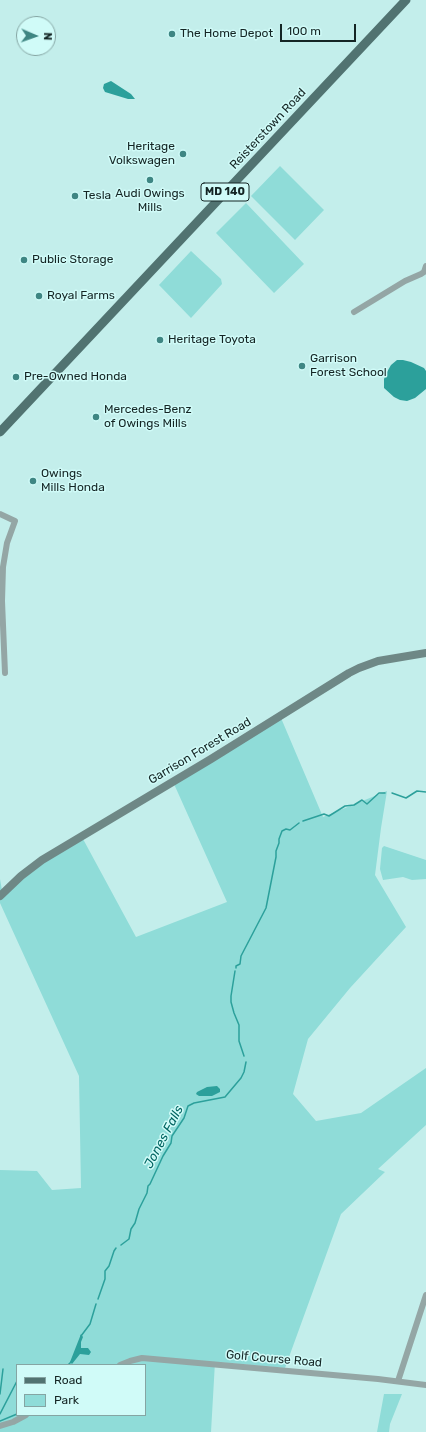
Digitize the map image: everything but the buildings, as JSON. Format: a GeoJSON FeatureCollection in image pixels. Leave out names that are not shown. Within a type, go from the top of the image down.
{"type":"FeatureCollection","features":[{"type":"Feature","properties":{"kind":"main road","name":"Reisterstown Road"},"geometry":{"type":"LineString","coordinates":[[0,432],[406,0]]}},
{"type":"Feature","properties":{"kind":"main road","name":"Garrison Forest Road"},"geometry":{"type":"LineString","coordinates":[[0,896],[21,876],[42,860],[211,759],[348,673],[378,662],[426,653]]}},
{"type":"Feature","properties":{"kind":"street"},"geometry":{"type":"LineString","coordinates":[[354,312],[405,281],[424,272],[426,266]]}},
{"type":"Feature","properties":{"kind":"street"},"geometry":{"type":"LineString","coordinates":[[0,514],[14,521],[7,543],[3,567],[2,601],[5,673]]}},
{"type":"Feature","properties":{"kind":"street"},"geometry":{"type":"LineString","coordinates":[[398,1381],[426,1295]]}},
{"type":"Feature","properties":{"kind":"street","name":"Golf Course Road"},"geometry":{"type":"LineString","coordinates":[[122,1364],[130,1360],[142,1358],[398,1381],[426,1385]]}},
{"type":"Feature","properties":{"kind":"street"},"geometry":{"type":"LineString","coordinates":[[0,1426],[13,1422],[24,1416]]}},
{"type":"Feature","properties":{"kind":"green space"},"geometry":{"type":"Polygon","coordinates":[[[280,166],[324,210],[295,240],[251,196],[280,166]]]}},
{"type":"Feature","properties":{"kind":"green space"},"geometry":{"type":"Polygon","coordinates":[[[246,203],[304,264],[274,293],[216,233],[246,203]]]}},
{"type":"Feature","properties":{"kind":"green space"},"geometry":{"type":"Polygon","coordinates":[[[191,251],[221,279],[222,284],[191,318],[159,285],[191,251]]]}},
{"type":"Feature","properties":{"kind":"green space"},"geometry":{"type":"Polygon","coordinates":[[[281,718],[323,817],[387,791],[375,875],[406,927],[350,988],[308,1039],[293,1094],[316,1121],[361,1113],[426,1068],[426,1125],[378,1169],[385,1172],[341,1214],[285,1368],[215,1362],[211,1432],[0,1432],[0,1170],[37,1171],[52,1190],[81,1188],[79,1076],[0,903],[0,879],[3,896],[31,870],[83,839],[136,937],[227,902],[174,784],[281,718]]]}},
{"type":"Feature","properties":{"kind":"green space"},"geometry":{"type":"Polygon","coordinates":[[[384,846],[426,860],[426,879],[412,880],[403,877],[383,880],[380,869],[382,848],[384,846]]]}},
{"type":"Feature","properties":{"kind":"green space"},"geometry":{"type":"Polygon","coordinates":[[[384,1394],[402,1394],[390,1424],[389,1432],[377,1432],[384,1394]]]}},
{"type":"Feature","properties":{"kind":"shaded area"},"geometry":{"type":"Polygon","coordinates":[[[111,81],[131,94],[135,99],[128,99],[105,92],[103,88],[104,84],[111,81]]]}},
{"type":"Feature","properties":{"kind":"shaded area"},"geometry":{"type":"Polygon","coordinates":[[[397,360],[411,362],[424,368],[426,371],[426,389],[415,398],[407,401],[394,397],[384,388],[384,379],[387,372],[391,365],[397,360]]]}},
{"type":"Feature","properties":{"kind":"shaded area"},"geometry":{"type":"Polygon","coordinates":[[[217,1086],[220,1089],[220,1092],[212,1096],[199,1096],[196,1094],[207,1087],[217,1086]]]}},
{"type":"Feature","properties":{"kind":"shaded area"},"geometry":{"type":"Polygon","coordinates":[[[81,1334],[83,1337],[81,1348],[88,1348],[91,1352],[89,1355],[80,1354],[72,1364],[70,1362],[81,1334]]]}},
{"type":"Feature","properties":{"kind":"waterway","name":"Jones Falls"},"geometry":{"type":"LineString","coordinates":[[392,793],[406,798],[417,791],[426,792]]}},
{"type":"Feature","properties":{"kind":"waterway","name":"Jones Falls"},"geometry":{"type":"LineString","coordinates":[[303,821],[324,814],[329,816],[345,806],[354,805],[362,800],[367,804],[379,793],[385,793]]}},
{"type":"Feature","properties":{"kind":"waterway","name":"Jones Falls"},"geometry":{"type":"LineString","coordinates":[[236,968],[236,966],[240,964],[241,956],[266,908],[276,851],[282,831],[286,829],[290,830],[299,823]]}},
{"type":"Feature","properties":{"kind":"waterway","name":"Jones Falls"},"geometry":{"type":"LineString","coordinates":[[235,971],[231,1002],[239,1025],[239,1041],[244,1056]]}},
{"type":"Feature","properties":{"kind":"waterway","name":"Jones Falls"},"geometry":{"type":"LineString","coordinates":[[121,1245],[129,1239],[131,1229],[135,1223],[139,1209],[147,1193],[148,1186],[171,1143],[172,1136],[184,1118],[188,1106],[194,1103],[225,1097],[241,1078],[246,1062]]}},
{"type":"Feature","properties":{"kind":"waterway","name":"Jones Falls"},"geometry":{"type":"LineString","coordinates":[[98,1299],[105,1279],[105,1271],[109,1266],[116,1248]]}},
{"type":"Feature","properties":{"kind":"waterway","name":"Jones Falls"},"geometry":{"type":"LineString","coordinates":[[81,1336],[90,1324],[96,1304]]}},
{"type":"Feature","properties":{"kind":"waterway"},"geometry":{"type":"LineString","coordinates":[[0,1394],[3,1369]]}},
{"type":"Feature","properties":{"kind":"waterway"},"geometry":{"type":"LineString","coordinates":[[0,1414],[16,1383]]}},
{"type":"Feature","properties":{"kind":"waterway","name":"Jones Falls"},"geometry":{"type":"LineString","coordinates":[[0,1421],[16,1414]]}},
{"type":"Feature","properties":{"kind":"place","name":"The Home Depot"},"geometry":{"type":"Point","coordinates":[172,34]}},
{"type":"Feature","properties":{"kind":"place","name":"Heritage Volkswagen"},"geometry":{"type":"Point","coordinates":[183,154]}},
{"type":"Feature","properties":{"kind":"place","name":"Audi Owings Mills"},"geometry":{"type":"Point","coordinates":[150,180]}},
{"type":"Feature","properties":{"kind":"place","name":"Tesla"},"geometry":{"type":"Point","coordinates":[75,196]}},
{"type":"Feature","properties":{"kind":"place","name":"Public Storage"},"geometry":{"type":"Point","coordinates":[24,260]}},
{"type":"Feature","properties":{"kind":"place","name":"Royal Farms"},"geometry":{"type":"Point","coordinates":[39,296]}},
{"type":"Feature","properties":{"kind":"place","name":"Heritage Toyota"},"geometry":{"type":"Point","coordinates":[160,340]}},
{"type":"Feature","properties":{"kind":"place","name":"Garrison Forest School"},"geometry":{"type":"Point","coordinates":[302,366]}},
{"type":"Feature","properties":{"kind":"place","name":"Pre-Owned Honda"},"geometry":{"type":"Point","coordinates":[16,377]}},
{"type":"Feature","properties":{"kind":"place","name":"Mercedes-Benz of Owings Mills"},"geometry":{"type":"Point","coordinates":[96,417]}},
{"type":"Feature","properties":{"kind":"place","name":"Owings Mills Honda"},"geometry":{"type":"Point","coordinates":[33,481]}}]}
